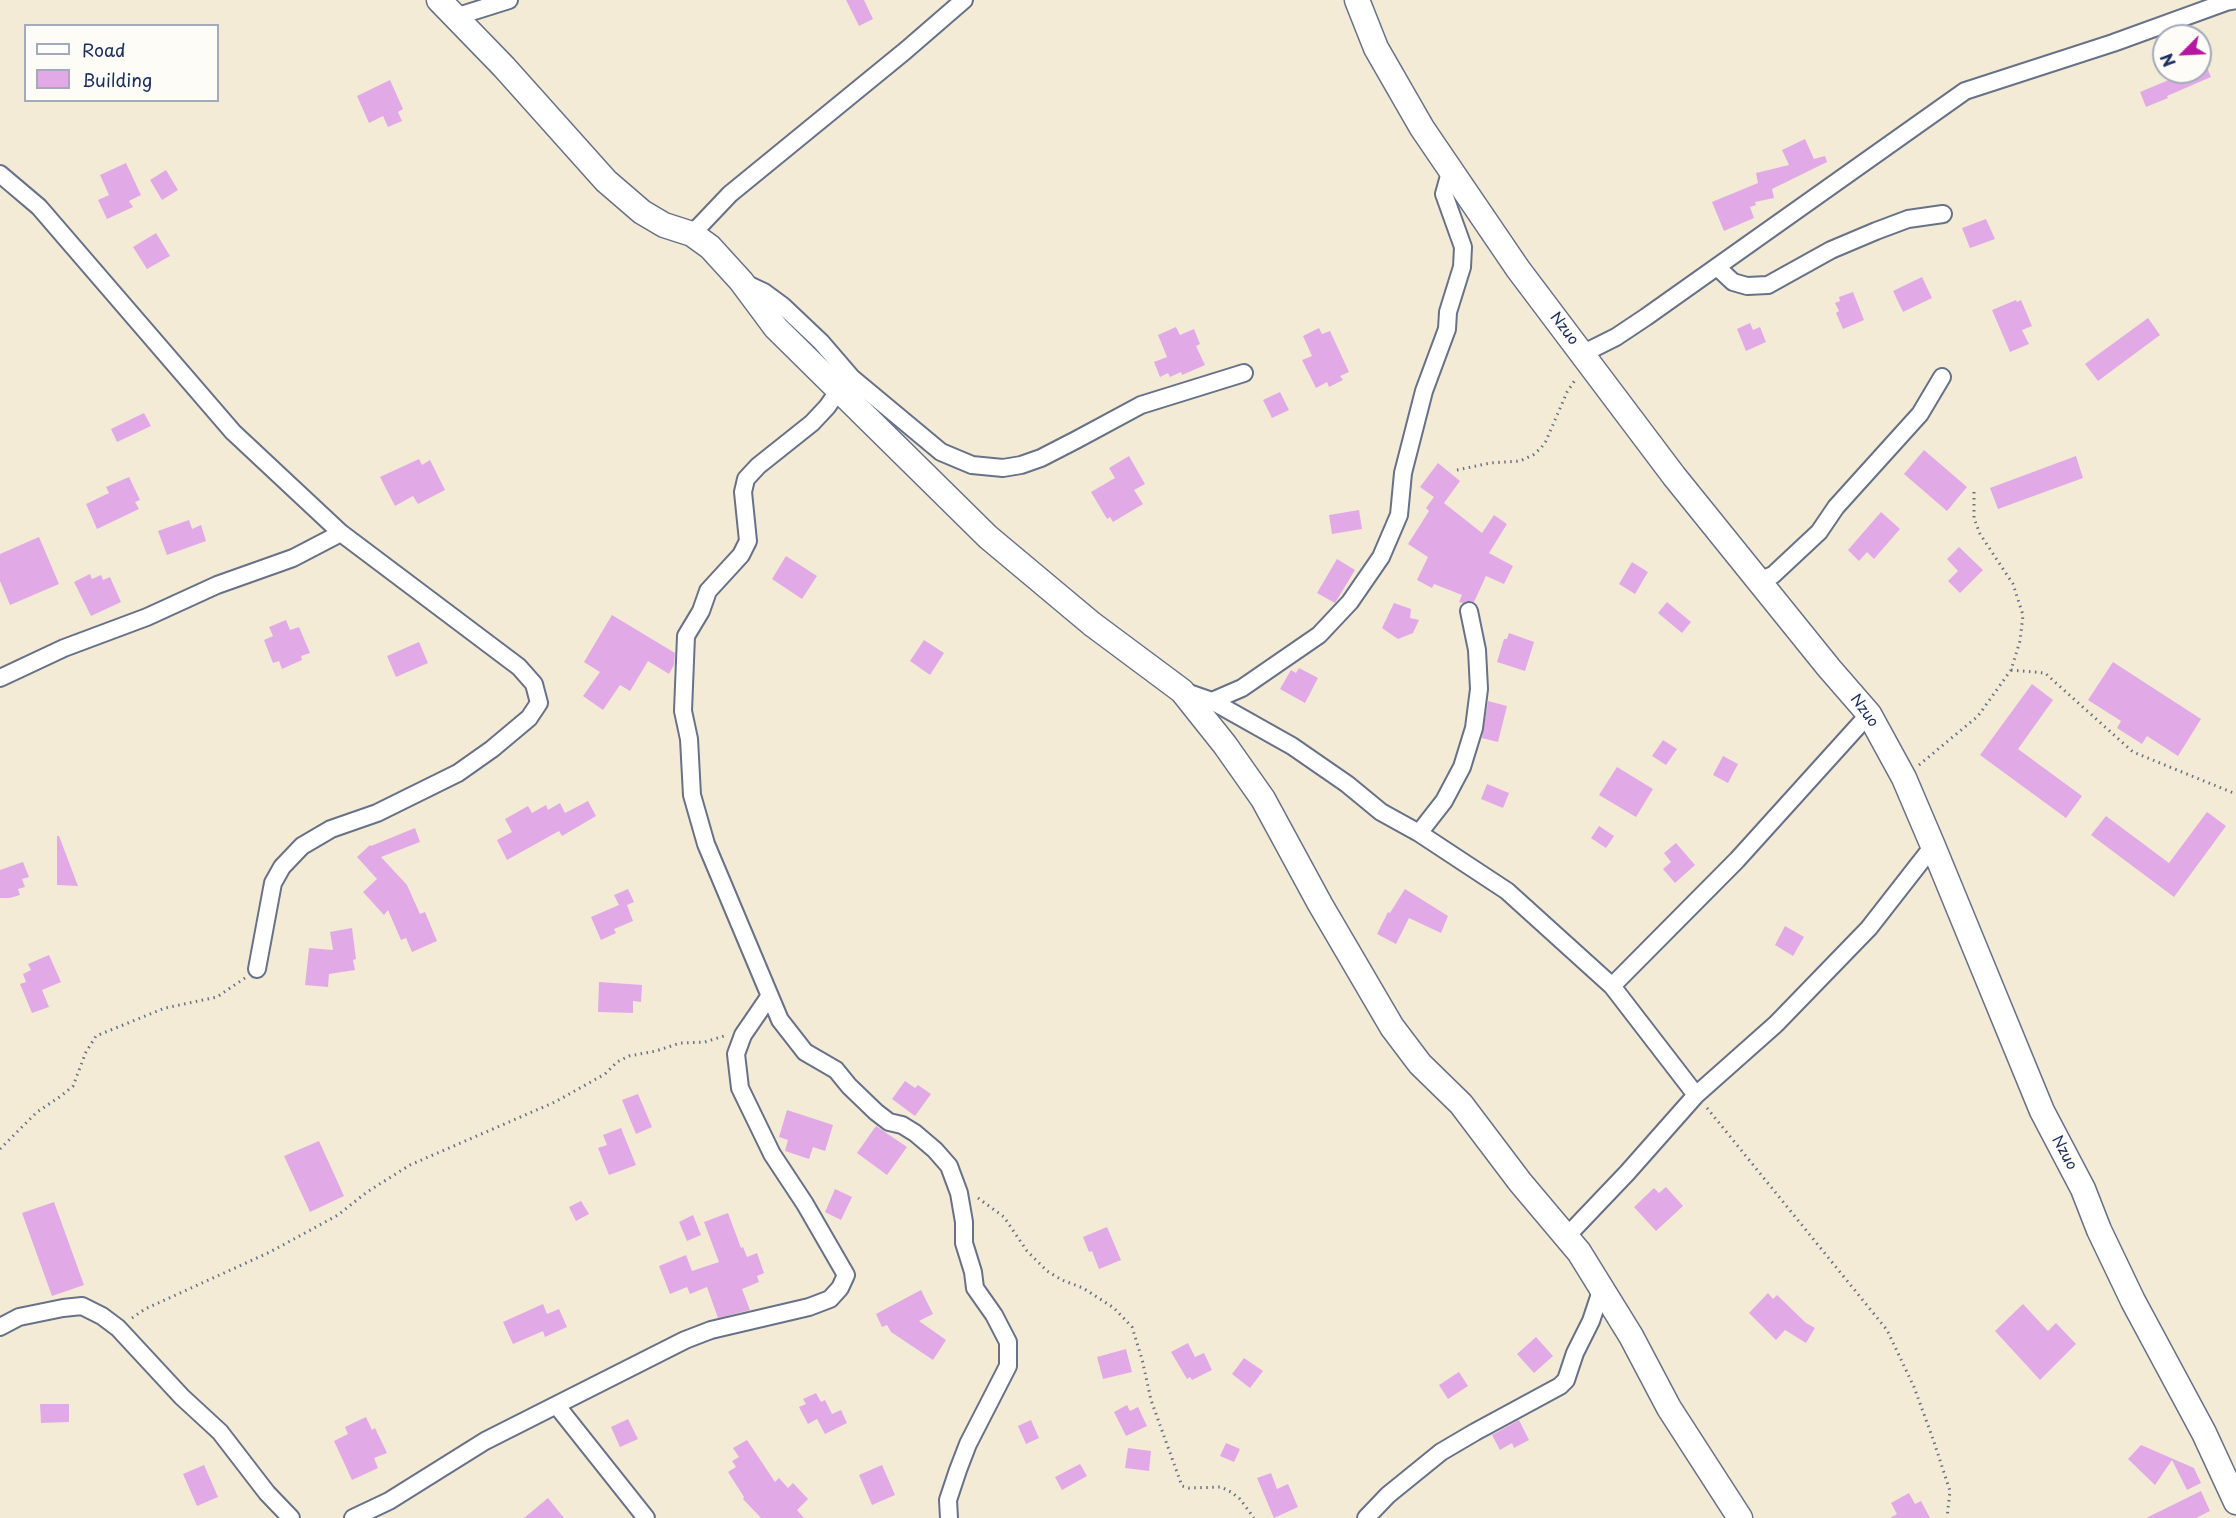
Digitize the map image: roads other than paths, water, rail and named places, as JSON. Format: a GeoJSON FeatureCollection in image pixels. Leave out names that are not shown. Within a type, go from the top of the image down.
{"type":"FeatureCollection","features":[{"type":"Feature","properties":{"kind":"street"},"geometry":{"type":"LineString","coordinates":[[447,9],[509,0]]}},
{"type":"Feature","properties":{"kind":"street"},"geometry":{"type":"LineString","coordinates":[[692,234],[730,194],[964,0]]}},
{"type":"Feature","properties":{"kind":"street","name":"Nzuo"},"geometry":{"type":"LineString","coordinates":[[1358,0],[1376,48],[1422,128],[1518,269],[1674,476],[1869,714],[1904,778],[2042,1111],[2083,1189],[2098,1230],[2133,1302],[2204,1433],[2235,1497]]}},
{"type":"Feature","properties":{"kind":"street"},"geometry":{"type":"LineString","coordinates":[[1585,357],[1718,268],[1965,92],[2236,0]]}},
{"type":"Feature","properties":{"kind":"street"},"geometry":{"type":"LineString","coordinates":[[447,9],[504,67],[606,181],[642,212],[664,225],[692,234],[710,247],[741,281],[776,328],[988,537],[1092,624],[1182,691],[1226,745],[1263,799],[1320,904],[1392,1027],[1420,1065],[1461,1104],[1520,1182],[1580,1252],[1631,1336],[1669,1408],[1740,1518]]}},
{"type":"Feature","properties":{"kind":"street"},"geometry":{"type":"LineString","coordinates":[[1212,701],[1242,688],[1319,635],[1350,602],[1381,557],[1398,515],[1402,473],[1424,391],[1447,329],[1448,312],[1462,267],[1463,247],[1444,194],[1451,170]]}},
{"type":"Feature","properties":{"kind":"street"},"geometry":{"type":"LineString","coordinates":[[0,174],[39,207],[233,432],[341,533],[519,667],[534,684],[538,703],[529,718],[458,773],[377,813],[331,830],[302,846],[282,867],[273,883],[256,969]]}},
{"type":"Feature","properties":{"kind":"street"},"geometry":{"type":"LineString","coordinates":[[1718,268],[1733,282],[1747,286],[1768,285],[1831,250],[1876,231],[1908,219],[1943,214]]}},
{"type":"Feature","properties":{"kind":"street"},"geometry":{"type":"LineString","coordinates":[[741,281],[764,292],[783,306],[821,342],[852,378],[941,452],[972,465],[1003,468],[1021,465],[1067,445],[1141,405],[1244,373]]}},
{"type":"Feature","properties":{"kind":"street"},"geometry":{"type":"LineString","coordinates":[[1758,581],[1773,575],[1819,532],[1836,507],[1920,414],[1942,377]]}},
{"type":"Feature","properties":{"kind":"street"},"geometry":{"type":"LineString","coordinates":[[839,390],[812,423],[758,466],[746,479],[743,492],[747,541],[741,555],[708,591],[701,611],[686,636],[683,711],[689,739],[692,795],[706,844],[780,1020],[805,1052],[836,1070],[849,1086],[889,1122],[902,1125],[935,1150],[949,1166],[959,1193],[964,1222],[964,1243],[973,1272],[975,1288],[994,1315],[1008,1342],[1008,1366],[957,1470],[948,1500],[949,1518]]}},
{"type":"Feature","properties":{"kind":"street"},"geometry":{"type":"LineString","coordinates":[[0,678],[64,648],[147,616],[217,585],[293,558],[341,533]]}},
{"type":"Feature","properties":{"kind":"street"},"geometry":{"type":"LineString","coordinates":[[1419,833],[1448,793],[1462,766],[1474,729],[1479,689],[1478,650],[1469,611]]}},
{"type":"Feature","properties":{"kind":"street"},"geometry":{"type":"LineString","coordinates":[[1182,691],[1212,701],[1292,746],[1347,784],[1381,812],[1419,833],[1507,891],[1612,986],[1696,1095]]}},
{"type":"Feature","properties":{"kind":"street"},"geometry":{"type":"LineString","coordinates":[[1612,986],[1737,860],[1869,714]]}},
{"type":"Feature","properties":{"kind":"street"},"geometry":{"type":"LineString","coordinates":[[1567,1236],[1628,1173],[1696,1095],[1776,1024],[1869,928],[1933,846]]}},
{"type":"Feature","properties":{"kind":"street"},"geometry":{"type":"LineString","coordinates":[[353,1518],[389,1501],[485,1442],[685,1340],[711,1330],[809,1307],[830,1299],[840,1288],[846,1275],[805,1204],[772,1154],[740,1088],[736,1054],[743,1035],[769,997]]}},
{"type":"Feature","properties":{"kind":"street"},"geometry":{"type":"LineString","coordinates":[[1366,1518],[1381,1502],[1441,1452],[1560,1386],[1566,1380],[1602,1288]]}},
{"type":"Feature","properties":{"kind":"street"},"geometry":{"type":"LineString","coordinates":[[0,1327],[19,1317],[63,1308],[82,1306],[102,1316],[118,1328],[182,1396],[220,1432],[267,1493],[291,1518]]}},
{"type":"Feature","properties":{"kind":"street"},"geometry":{"type":"LineString","coordinates":[[557,1406],[646,1518]]}}]}
